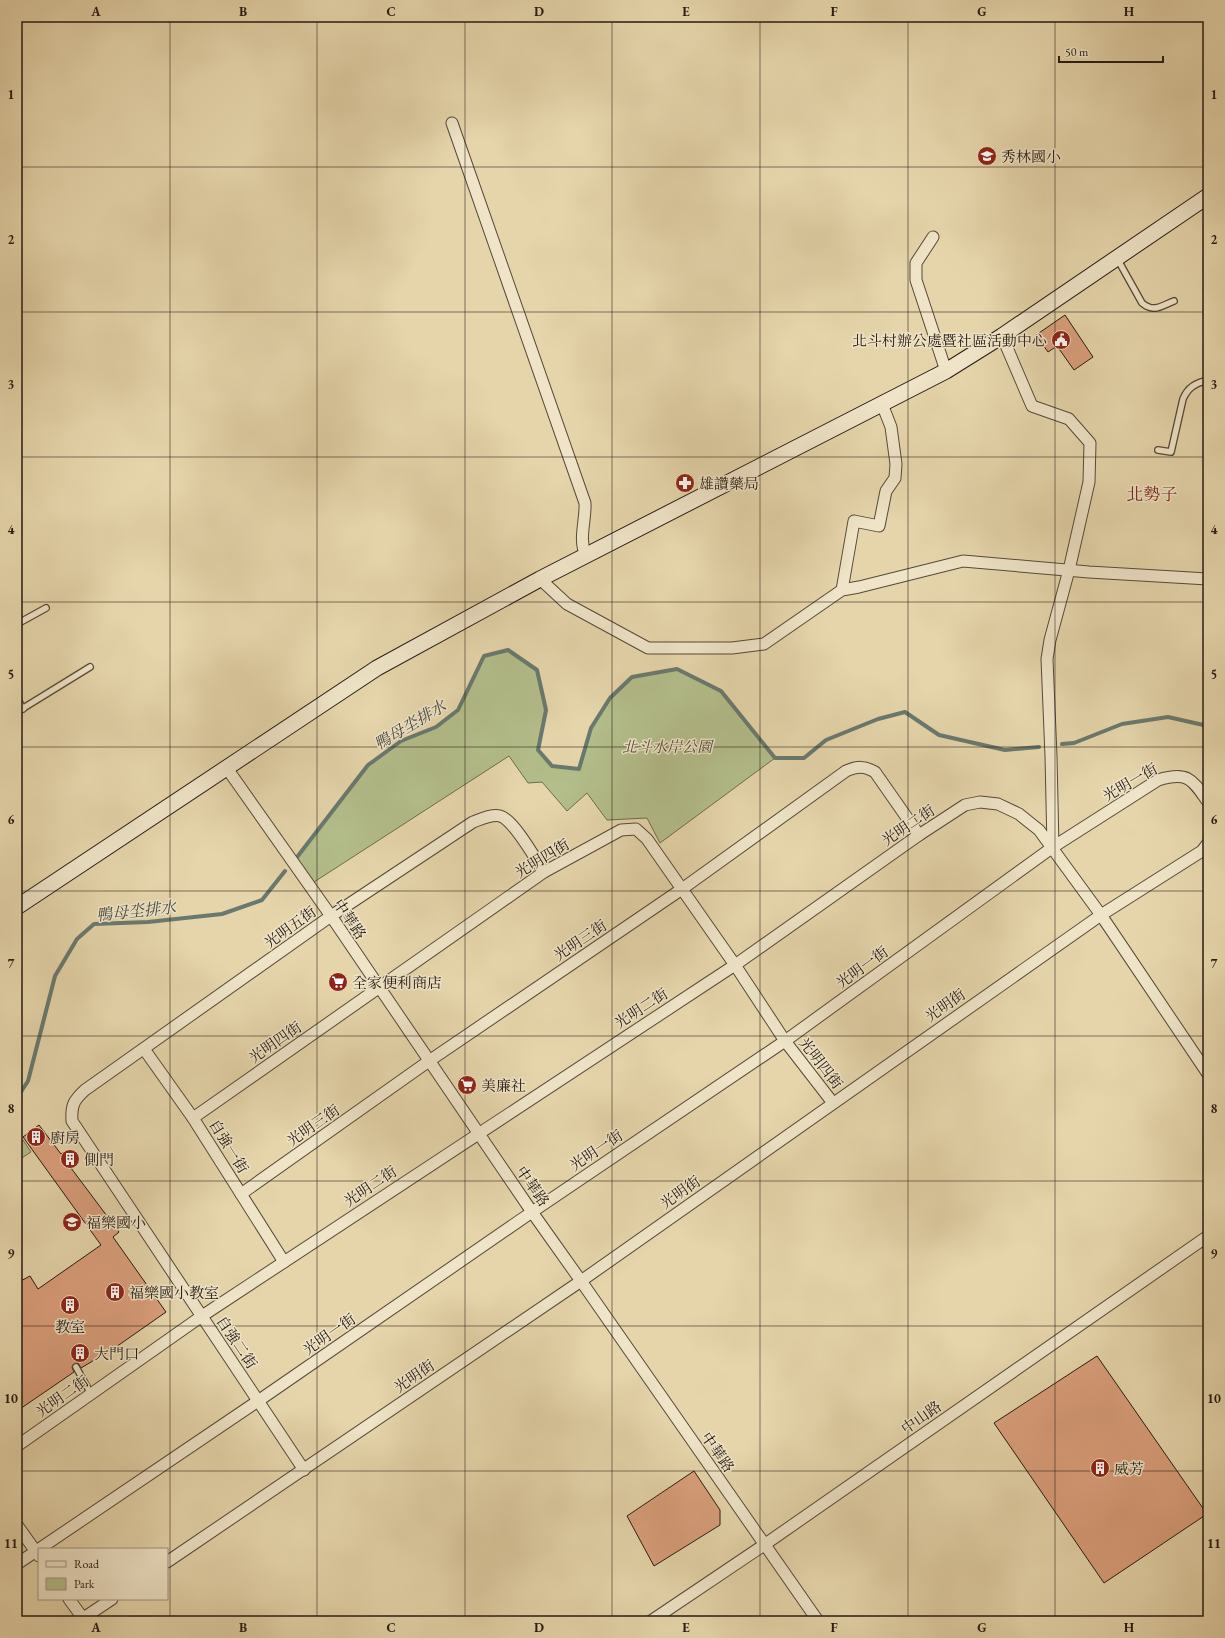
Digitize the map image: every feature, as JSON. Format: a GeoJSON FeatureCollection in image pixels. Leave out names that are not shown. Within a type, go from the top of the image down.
{"type":"FeatureCollection","features":[{"type":"Feature","properties":{"kind":"main road"},"geometry":{"type":"LineString","coordinates":[[17,907],[377,668],[540,579],[946,371],[1002,336],[1208,196]]}},
{"type":"Feature","properties":{"kind":"street"},"geometry":{"type":"LineString","coordinates":[[452,123],[585,503],[586,515],[582,536],[582,548],[586,556]]}},
{"type":"Feature","properties":{"kind":"street"},"geometry":{"type":"LineString","coordinates":[[933,237],[916,263],[916,280],[946,371]]}},
{"type":"Feature","properties":{"kind":"street"},"geometry":{"type":"LineString","coordinates":[[1002,336],[1032,406],[1069,419],[1090,443],[1089,482],[1069,570],[1050,640],[1047,659],[1053,847]]}},
{"type":"Feature","properties":{"kind":"street"},"geometry":{"type":"LineString","coordinates":[[842,590],[854,521],[879,526],[886,491],[895,478],[896,464],[891,427],[882,404]]}},
{"type":"Feature","properties":{"kind":"street"},"geometry":{"type":"LineString","coordinates":[[540,579],[567,604],[648,648],[732,648],[764,644],[842,590],[963,561],[1069,570],[1208,579]]}},
{"type":"Feature","properties":{"kind":"street","name":"中華路"},"geometry":{"type":"LineString","coordinates":[[226,767],[331,916],[532,1212],[818,1621]]}},
{"type":"Feature","properties":{"kind":"street","name":"光明三街"},"geometry":{"type":"LineString","coordinates":[[241,1194],[429,1061],[682,889],[846,771],[855,767],[865,767],[875,772],[919,834]]}},
{"type":"Feature","properties":{"kind":"street","name":"光明一街"},"geometry":{"type":"LineString","coordinates":[[46,1548],[532,1212],[786,1041],[1053,847],[1158,780],[1171,776],[1182,776],[1194,782],[1208,802]]}},
{"type":"Feature","properties":{"kind":"street","name":"光明二街"},"geometry":{"type":"LineString","coordinates":[[17,1446],[202,1316],[734,965],[919,834],[964,805],[980,802],[998,804],[1019,814],[1039,830],[1053,847],[1101,915],[1208,1074]]}},
{"type":"Feature","properties":{"kind":"street","name":"光明五街"},"geometry":{"type":"LineString","coordinates":[[72,1110],[76,1098],[85,1090],[331,916],[473,822],[485,817],[500,816],[511,823],[544,872]]}},
{"type":"Feature","properties":{"kind":"street","name":"光明四街"},"geometry":{"type":"LineString","coordinates":[[193,1118],[544,872],[621,830],[636,829],[647,839],[786,1041],[833,1103]]}},
{"type":"Feature","properties":{"kind":"street","name":"光明街"},"geometry":{"type":"LineString","coordinates":[[168,1561],[581,1281],[1101,915],[1202,851],[1208,844]]}},
{"type":"Feature","properties":{"kind":"street","name":"自強一街"},"geometry":{"type":"LineString","coordinates":[[144,1049],[193,1118],[284,1262]]}},
{"type":"Feature","properties":{"kind":"street","name":"自強二街"},"geometry":{"type":"LineString","coordinates":[[72,1110],[72,1121],[304,1470]]}},
{"type":"Feature","properties":{"kind":"street","name":"中山路"},"geometry":{"type":"LineString","coordinates":[[650,1621],[764,1545],[1208,1236]]}},
{"type":"Feature","properties":{"kind":"street"},"geometry":{"type":"LineString","coordinates":[[17,1525],[37,1554]]}},
{"type":"Feature","properties":{"kind":"street","name":"光明一街"},"geometry":{"type":"LineString","coordinates":[[17,1564],[37,1554]]}},
{"type":"Feature","properties":{"kind":"street"},"geometry":{"type":"LineString","coordinates":[[70,1600],[82,1620],[111,1600]]}},
{"type":"Feature","properties":{"kind":"lane"},"geometry":{"type":"LineString","coordinates":[[1116,258],[1142,303],[1148,308],[1155,309],[1174,301]]}},
{"type":"Feature","properties":{"kind":"lane"},"geometry":{"type":"LineString","coordinates":[[1158,450],[1171,452],[1182,399],[1186,391],[1196,383],[1208,380]]}},
{"type":"Feature","properties":{"kind":"lane"},"geometry":{"type":"LineString","coordinates":[[17,624],[46,608]]}},
{"type":"Feature","properties":{"kind":"lane"},"geometry":{"type":"LineString","coordinates":[[17,712],[90,667]]}},
{"type":"Feature","properties":{"kind":"lane"},"geometry":{"type":"LineString","coordinates":[[17,698],[23,709]]}},
{"type":"Feature","properties":{"kind":"lane"},"geometry":{"type":"LineString","coordinates":[[76,1367],[91,1394]]}},
{"type":"Feature","properties":{"kind":"green space","name":"北斗水岸公園"},"geometry":{"type":"Polygon","coordinates":[[[508,650],[537,671],[546,710],[538,750],[552,766],[579,769],[591,728],[615,693],[632,677],[677,669],[721,691],[775,758],[660,843],[647,818],[607,820],[587,793],[567,811],[542,782],[528,783],[509,756],[311,884],[294,861],[368,765],[399,742],[437,727],[458,710],[484,656],[508,650]]]}},
{"type":"Feature","properties":{"kind":"green space"},"geometry":{"type":"Polygon","coordinates":[[[23,1140],[31,1152],[17,1161],[17,1145],[23,1140]]]}},
{"type":"Feature","properties":{"kind":"building","name":"北斗村辦公處暨社區活動中心"},"geometry":{"type":"Polygon","coordinates":[[[1065,315],[1093,357],[1074,370],[1057,346],[1048,352],[1036,335],[1065,315]]]}},
{"type":"Feature","properties":{"kind":"building"},"geometry":{"type":"Polygon","coordinates":[[[39,1125],[61,1154],[66,1151],[77,1165],[71,1168],[119,1232],[113,1237],[166,1312],[116,1347],[81,1368],[78,1363],[74,1364],[72,1367],[74,1372],[17,1411],[17,1283],[30,1276],[38,1289],[101,1245],[23,1137],[39,1125]]]}},
{"type":"Feature","properties":{"kind":"building","name":"威芳"},"geometry":{"type":"Polygon","coordinates":[[[1097,1356],[1207,1514],[1104,1583],[994,1423],[1097,1356]]]}},
{"type":"Feature","properties":{"kind":"building"},"geometry":{"type":"Polygon","coordinates":[[[694,1471],[720,1510],[720,1525],[654,1566],[627,1516],[694,1471]]]}},
{"type":"Feature","properties":{"kind":"waterway","name":"鴨母坔排水"},"geometry":{"type":"LineString","coordinates":[[294,861],[368,765],[401,741],[436,727],[458,710],[484,656],[508,650],[537,670],[546,710],[538,750],[552,766],[579,769],[591,728],[610,698],[632,677],[677,669],[721,691],[775,758],[804,758],[826,740],[878,719],[905,712],[939,735],[1005,750],[1039,747]]}},
{"type":"Feature","properties":{"kind":"waterway","name":"鴨母坔排水"},"geometry":{"type":"LineString","coordinates":[[1062,744],[1074,743],[1122,724],[1168,717],[1208,726]]}},
{"type":"Feature","properties":{"kind":"waterway","name":"鴨母坔排水"},"geometry":{"type":"LineString","coordinates":[[17,1098],[28,1081],[55,976],[77,939],[94,924],[148,922],[222,914],[262,900],[285,871]]}},
{"type":"Feature","properties":{"kind":"place","name":"秀林國小"},"geometry":{"type":"Point","coordinates":[987,156]}},
{"type":"Feature","properties":{"kind":"place","name":"北斗村辦公處暨社區活動中心"},"geometry":{"type":"Point","coordinates":[1061,340]}},
{"type":"Feature","properties":{"kind":"place","name":"雄讚藥局"},"geometry":{"type":"Point","coordinates":[685,483]}},
{"type":"Feature","properties":{"kind":"place","name":"全家便利商店"},"geometry":{"type":"Point","coordinates":[338,982]}},
{"type":"Feature","properties":{"kind":"place","name":"美廉社"},"geometry":{"type":"Point","coordinates":[467,1085]}},
{"type":"Feature","properties":{"kind":"place","name":"廚房"},"geometry":{"type":"Point","coordinates":[36,1137]}},
{"type":"Feature","properties":{"kind":"place","name":"側門"},"geometry":{"type":"Point","coordinates":[70,1159]}},
{"type":"Feature","properties":{"kind":"place","name":"福樂國小"},"geometry":{"type":"Point","coordinates":[72,1222]}},
{"type":"Feature","properties":{"kind":"place","name":"福樂國小教室"},"geometry":{"type":"Point","coordinates":[115,1292]}},
{"type":"Feature","properties":{"kind":"place","name":"教室"},"geometry":{"type":"Point","coordinates":[70,1305]}},
{"type":"Feature","properties":{"kind":"place","name":"大門口"},"geometry":{"type":"Point","coordinates":[80,1353]}},
{"type":"Feature","properties":{"kind":"place","name":"威芳"},"geometry":{"type":"Point","coordinates":[1100,1468]}},
{"type":"Feature","properties":{"kind":"district","name":"北勢子"},"geometry":{"type":"Point","coordinates":[1152,494]}}]}
